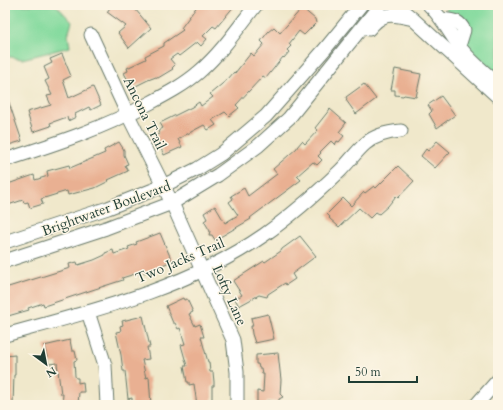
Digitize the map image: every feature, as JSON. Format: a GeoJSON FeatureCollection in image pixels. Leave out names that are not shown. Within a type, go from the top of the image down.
{"type":"FeatureCollection","features":[{"type":"Feature","properties":{"kind":"street"},"geometry":{"type":"LineString","coordinates":[[5,160],[67,140],[128,115],[174,91],[199,72],[224,46],[256,5]]}},
{"type":"Feature","properties":{"kind":"street","name":"Brightwater Boulevard"},"geometry":{"type":"LineString","coordinates":[[5,242],[108,208],[163,186],[197,169],[221,154],[266,116],[325,50],[362,5]]}},
{"type":"Feature","properties":{"kind":"street","name":"Brightwater Boulevard"},"geometry":{"type":"LineString","coordinates":[[5,261],[106,228],[172,203],[218,175],[258,146],[289,118],[380,5]]}},
{"type":"Feature","properties":{"kind":"street"},"geometry":{"type":"LineString","coordinates":[[396,5],[498,97]]}},
{"type":"Feature","properties":{"kind":"street"},"geometry":{"type":"LineString","coordinates":[[428,5],[442,19],[459,46],[468,57],[498,84]]}},
{"type":"Feature","properties":{"kind":"street"},"geometry":{"type":"LineString","coordinates":[[337,59],[354,47],[376,20],[384,16],[394,14],[413,19]]}},
{"type":"Feature","properties":{"kind":"street","name":"Ancona Trail"},"geometry":{"type":"LineString","coordinates":[[91,36],[172,203]]}},
{"type":"Feature","properties":{"kind":"street","name":"Two Jacks Trail"},"geometry":{"type":"LineString","coordinates":[[5,335],[88,312],[146,293],[202,270],[238,252],[287,218],[324,186],[365,144],[386,132],[401,131]]}},
{"type":"Feature","properties":{"kind":"street","name":"Lofty Lane"},"geometry":{"type":"LineString","coordinates":[[172,203],[233,340],[237,372],[237,405]]}},
{"type":"Feature","properties":{"kind":"street"},"geometry":{"type":"LineString","coordinates":[[88,312],[105,365],[107,405]]}},
{"type":"Feature","properties":{"kind":"street"},"geometry":{"type":"LineString","coordinates":[[476,405],[498,380]]}},
{"type":"Feature","properties":{"kind":"green space"},"geometry":{"type":"Polygon","coordinates":[[[5,5],[56,5],[72,22],[68,35],[70,47],[22,59],[5,56],[5,5]]]}},
{"type":"Feature","properties":{"kind":"green space"},"geometry":{"type":"Polygon","coordinates":[[[449,5],[498,5],[498,75],[472,54],[463,42],[446,10],[449,5]]]}},
{"type":"Feature","properties":{"kind":"building"},"geometry":{"type":"Polygon","coordinates":[[[112,5],[136,5],[135,9],[151,28],[129,48],[118,33],[126,26],[107,12],[112,5]]]}},
{"type":"Feature","properties":{"kind":"building"},"geometry":{"type":"Polygon","coordinates":[[[198,5],[235,5],[216,28],[213,26],[203,36],[207,39],[201,46],[197,42],[179,56],[177,54],[170,59],[175,65],[172,68],[173,69],[158,78],[156,77],[148,80],[132,88],[124,73],[128,71],[127,68],[146,59],[145,56],[164,46],[164,43],[183,30],[181,28],[198,5]]]}},
{"type":"Feature","properties":{"kind":"building"},"geometry":{"type":"Polygon","coordinates":[[[302,8],[315,19],[316,23],[304,35],[299,31],[289,44],[291,46],[287,50],[289,52],[266,78],[263,76],[236,105],[239,108],[229,116],[225,112],[212,120],[216,125],[208,130],[204,125],[178,139],[182,147],[164,155],[155,136],[159,134],[158,131],[163,128],[160,123],[199,102],[201,106],[213,97],[210,94],[234,72],[235,73],[251,53],[254,56],[264,44],[261,41],[268,32],[274,27],[280,33],[302,8]]]}},
{"type":"Feature","properties":{"kind":"building"},"geometry":{"type":"Polygon","coordinates":[[[62,54],[71,76],[63,80],[69,98],[93,87],[101,105],[91,110],[89,107],[75,114],[76,117],[68,121],[67,117],[50,123],[51,126],[33,132],[27,112],[51,105],[47,96],[52,95],[45,81],[49,79],[44,67],[52,63],[50,59],[62,54]]]}},
{"type":"Feature","properties":{"kind":"building"},"geometry":{"type":"Polygon","coordinates":[[[395,69],[421,74],[416,97],[395,95],[395,90],[391,90],[395,69]]]}},
{"type":"Feature","properties":{"kind":"building"},"geometry":{"type":"Polygon","coordinates":[[[364,84],[376,99],[356,114],[346,100],[346,97],[364,84]]]}},
{"type":"Feature","properties":{"kind":"building"},"geometry":{"type":"Polygon","coordinates":[[[5,94],[22,141],[5,146],[5,94]]]}},
{"type":"Feature","properties":{"kind":"building"},"geometry":{"type":"Polygon","coordinates":[[[441,96],[455,115],[437,128],[429,114],[432,111],[428,105],[441,96]]]}},
{"type":"Feature","properties":{"kind":"building"},"geometry":{"type":"Polygon","coordinates":[[[330,109],[346,123],[339,132],[344,136],[339,142],[337,141],[335,145],[331,141],[320,152],[321,153],[318,156],[322,160],[317,165],[313,162],[297,176],[301,180],[250,218],[251,219],[215,240],[212,235],[209,235],[210,231],[204,221],[207,219],[204,213],[215,206],[225,223],[238,215],[229,202],[233,199],[231,196],[244,188],[248,196],[277,174],[273,169],[297,148],[302,141],[305,144],[318,130],[315,128],[330,109]]]}},
{"type":"Feature","properties":{"kind":"building"},"geometry":{"type":"Polygon","coordinates":[[[437,141],[450,152],[435,168],[421,156],[426,149],[428,151],[437,141]]]}},
{"type":"Feature","properties":{"kind":"building"},"geometry":{"type":"Polygon","coordinates":[[[119,142],[124,150],[124,155],[128,164],[125,165],[128,171],[95,188],[68,195],[67,191],[41,199],[43,204],[30,208],[28,202],[24,203],[23,200],[5,206],[5,185],[34,175],[35,180],[48,176],[47,171],[69,165],[70,168],[105,153],[104,150],[119,142]]]}},
{"type":"Feature","properties":{"kind":"building"},"geometry":{"type":"Polygon","coordinates":[[[398,166],[414,181],[398,198],[396,196],[379,214],[376,212],[370,218],[359,208],[339,227],[329,218],[330,217],[327,214],[343,198],[351,206],[364,192],[365,193],[374,186],[376,188],[398,166]]]}},
{"type":"Feature","properties":{"kind":"building"},"geometry":{"type":"Polygon","coordinates":[[[160,233],[172,261],[139,275],[138,273],[122,278],[123,280],[44,306],[43,303],[28,308],[29,310],[8,316],[5,307],[5,288],[70,268],[69,264],[77,262],[78,265],[94,260],[113,250],[114,254],[129,249],[128,247],[137,244],[136,242],[160,233]]]}},
{"type":"Feature","properties":{"kind":"building"},"geometry":{"type":"Polygon","coordinates":[[[300,236],[316,256],[292,274],[295,279],[286,285],[285,283],[268,294],[267,297],[259,295],[239,306],[235,299],[242,295],[233,281],[264,261],[265,262],[300,236]]]}},
{"type":"Feature","properties":{"kind":"building"},"geometry":{"type":"Polygon","coordinates":[[[183,298],[184,300],[187,299],[193,312],[189,314],[195,326],[200,324],[204,337],[201,337],[209,362],[210,372],[213,372],[214,386],[212,386],[212,405],[197,405],[194,384],[189,385],[189,382],[187,382],[184,366],[187,366],[181,345],[185,344],[180,328],[178,329],[175,323],[173,323],[166,306],[183,298]]]}},
{"type":"Feature","properties":{"kind":"building"},"geometry":{"type":"Polygon","coordinates":[[[268,314],[274,339],[255,343],[252,334],[251,326],[253,326],[251,318],[268,314]]]}},
{"type":"Feature","properties":{"kind":"building"},"geometry":{"type":"Polygon","coordinates":[[[143,316],[150,347],[147,347],[149,359],[142,360],[146,378],[149,377],[151,405],[132,405],[132,398],[128,399],[125,371],[123,371],[116,332],[121,331],[120,326],[123,325],[122,321],[143,316]]]}},
{"type":"Feature","properties":{"kind":"building"},"geometry":{"type":"Polygon","coordinates":[[[70,340],[72,351],[75,351],[77,360],[74,361],[75,376],[78,378],[78,383],[83,382],[84,392],[79,392],[78,405],[62,405],[63,394],[61,394],[57,363],[49,364],[44,346],[70,340]]]}},
{"type":"Feature","properties":{"kind":"building"},"geometry":{"type":"Polygon","coordinates":[[[278,353],[281,380],[280,394],[283,397],[279,399],[279,402],[267,401],[267,404],[257,404],[257,391],[263,392],[264,374],[262,374],[261,368],[259,368],[258,364],[256,364],[256,355],[278,353]]]}},
{"type":"Feature","properties":{"kind":"building"},"geometry":{"type":"Polygon","coordinates":[[[15,355],[13,404],[5,404],[5,356],[15,355]]]}}]}
